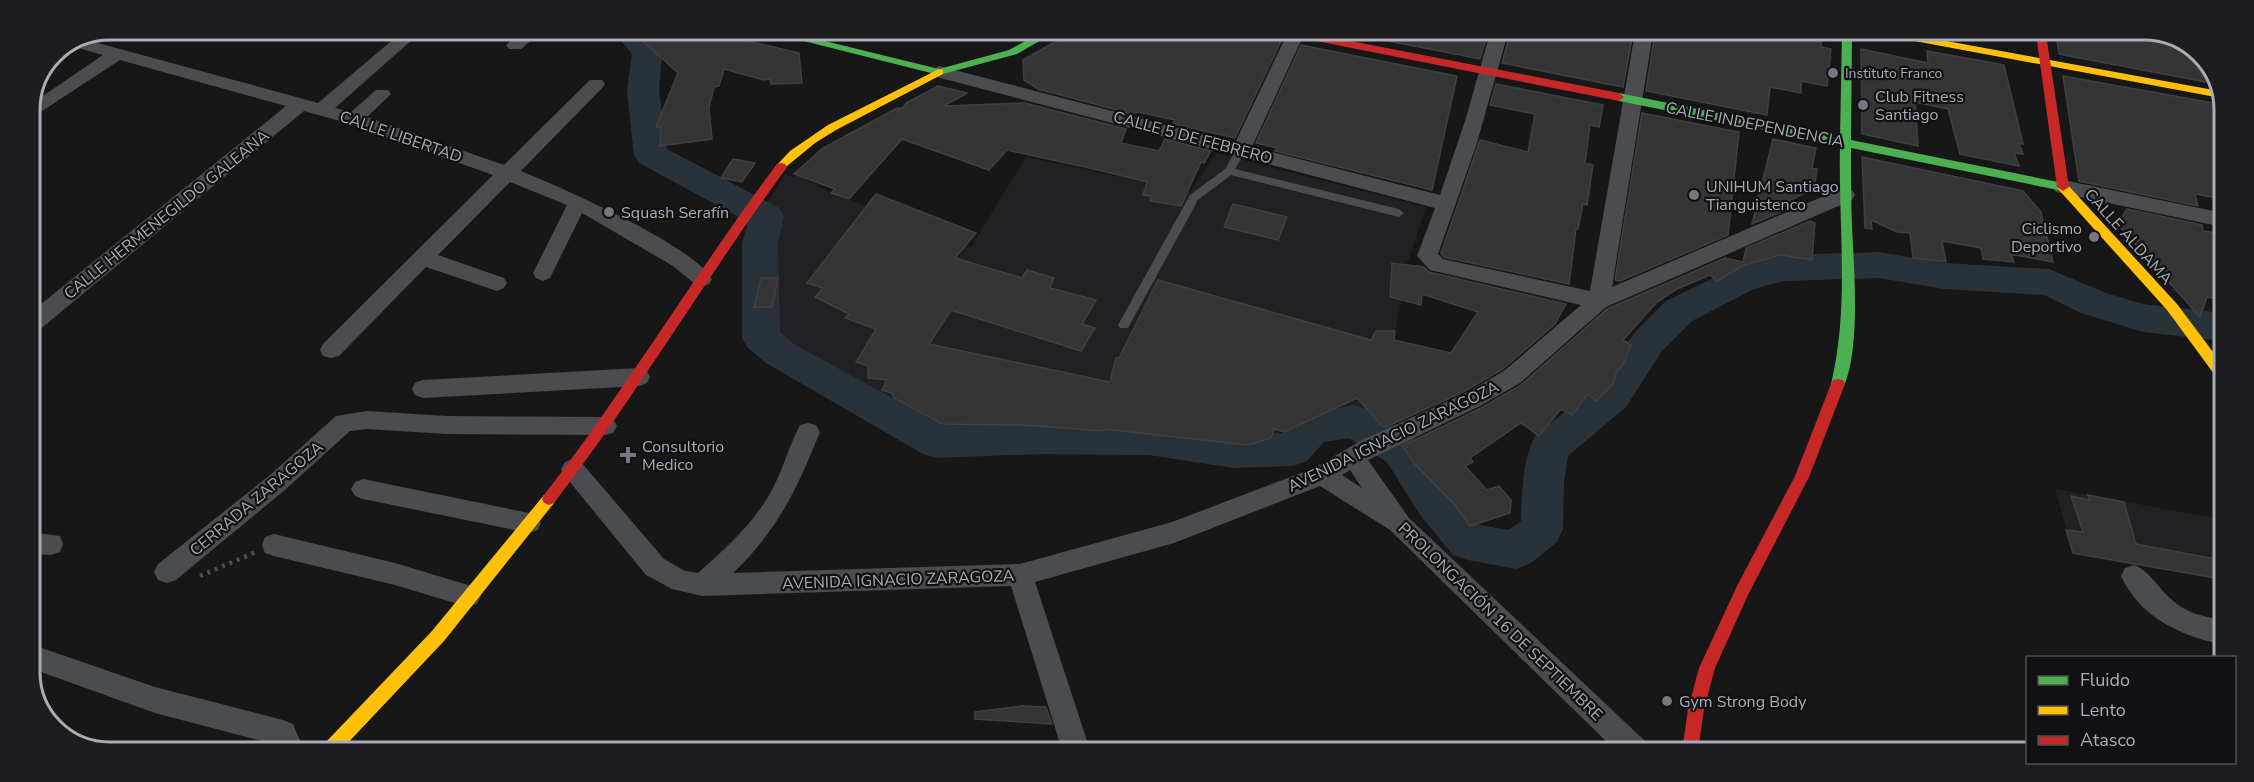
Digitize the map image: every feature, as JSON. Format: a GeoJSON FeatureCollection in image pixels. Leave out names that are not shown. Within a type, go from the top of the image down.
{"type":"FeatureCollection","features":[{"type":"Feature","properties":{"kind":"street"},"geometry":{"type":"LineString","coordinates":[[322,110],[401,41]]}},
{"type":"Feature","properties":{"kind":"street"},"geometry":{"type":"LineString","coordinates":[[515,45],[520,41]]}},
{"type":"Feature","properties":{"kind":"street"},"geometry":{"type":"LineString","coordinates":[[810,41],[939,72]]}},
{"type":"Feature","properties":{"kind":"street"},"geometry":{"type":"LineString","coordinates":[[338,742],[430,644],[573,469],[639,377],[733,230],[788,158],[812,140],[939,72],[1014,52],[1034,41]]}},
{"type":"Feature","properties":{"kind":"street"},"geometry":{"type":"LineString","coordinates":[[1241,150],[1289,41]]}},
{"type":"Feature","properties":{"kind":"street","name":"CALLE INDEPENDENCIA"},"geometry":{"type":"LineString","coordinates":[[1333,41],[1847,141],[2213,218]]}},
{"type":"Feature","properties":{"kind":"street"},"geometry":{"type":"LineString","coordinates":[[1497,41],[1490,72],[1447,204],[1427,256],[1437,265],[1599,301],[1643,41]]}},
{"type":"Feature","properties":{"kind":"street"},"geometry":{"type":"LineString","coordinates":[[1691,742],[1692,720],[1707,664],[1795,494],[1818,439],[1846,349],[1847,41]]}},
{"type":"Feature","properties":{"kind":"street"},"geometry":{"type":"LineString","coordinates":[[1934,41],[2046,60],[2211,93]]}},
{"type":"Feature","properties":{"kind":"street"},"geometry":{"type":"LineString","coordinates":[[2042,41],[2063,188]]}},
{"type":"Feature","properties":{"kind":"street","name":"CALLE LIBERTAD"},"geometry":{"type":"LineString","coordinates":[[86,45],[354,119],[509,174],[578,202],[664,251],[702,279]]}},
{"type":"Feature","properties":{"kind":"street"},"geometry":{"type":"LineString","coordinates":[[41,104],[115,55]]}},
{"type":"Feature","properties":{"kind":"street","name":"CALLE 5 DE FEBRERO"},"geometry":{"type":"LineString","coordinates":[[939,72],[1447,204]]}},
{"type":"Feature","properties":{"kind":"street"},"geometry":{"type":"LineString","coordinates":[[331,350],[509,174],[596,84]]}},
{"type":"Feature","properties":{"kind":"street"},"geometry":{"type":"LineString","coordinates":[[354,119],[382,94]]}},
{"type":"Feature","properties":{"kind":"street","name":"CALLE HERMENEGILDO GALEANA"},"geometry":{"type":"LineString","coordinates":[[41,316],[302,104]]}},
{"type":"Feature","properties":{"kind":"street","name":"CALLE ALDAMA"},"geometry":{"type":"LineString","coordinates":[[2063,188],[2172,307],[2213,361]]}},
{"type":"Feature","properties":{"kind":"street","name":"AVENIDA IGNACIO ZARAGOZA"},"geometry":{"type":"LineString","coordinates":[[573,469],[655,567],[681,581],[702,585],[1020,575],[1174,532],[1322,475],[1362,452],[1512,377],[1599,301],[1845,195]]}},
{"type":"Feature","properties":{"kind":"street"},"geometry":{"type":"LineString","coordinates":[[543,273],[578,202]]}},
{"type":"Feature","properties":{"kind":"street"},"geometry":{"type":"LineString","coordinates":[[423,258],[497,283]]}},
{"type":"Feature","properties":{"kind":"street"},"geometry":{"type":"LineString","coordinates":[[423,389],[639,377]]}},
{"type":"Feature","properties":{"kind":"street","name":"CERRADA ZARAGOZA"},"geometry":{"type":"LineString","coordinates":[[167,572],[278,482],[344,423],[361,420],[400,423],[604,426]]}},
{"type":"Feature","properties":{"kind":"street"},"geometry":{"type":"LineString","coordinates":[[702,585],[741,549],[768,517],[786,485],[808,432]]}},
{"type":"Feature","properties":{"kind":"street","name":"PROLONGACIÓN 16 DE SEPTIEMBRE"},"geometry":{"type":"LineString","coordinates":[[1362,452],[1400,525],[1627,742]]}},
{"type":"Feature","properties":{"kind":"street"},"geometry":{"type":"LineString","coordinates":[[1322,475],[1400,525]]}},
{"type":"Feature","properties":{"kind":"street"},"geometry":{"type":"LineString","coordinates":[[363,489],[529,523]]}},
{"type":"Feature","properties":{"kind":"street"},"geometry":{"type":"LineString","coordinates":[[274,545],[395,574],[468,596]]}},
{"type":"Feature","properties":{"kind":"street"},"geometry":{"type":"LineString","coordinates":[[1020,575],[1077,742]]}},
{"type":"Feature","properties":{"kind":"street"},"geometry":{"type":"LineString","coordinates":[[2134,576],[2160,607],[2174,619],[2214,631]]}},
{"type":"Feature","properties":{"kind":"street"},"geometry":{"type":"LineString","coordinates":[[41,658],[155,700],[283,733],[287,742]]}},
{"type":"Feature","properties":{"kind":"lane"},"geometry":{"type":"LineString","coordinates":[[1124,325],[1194,198],[1229,171],[1241,150]]}},
{"type":"Feature","properties":{"kind":"lane"},"geometry":{"type":"LineString","coordinates":[[1229,171],[1399,213]]}},
{"type":"Feature","properties":{"kind":"path"},"geometry":{"type":"LineString","coordinates":[[194,579],[274,545]]}},
{"type":"Feature","properties":{"kind":"shaded area"},"geometry":{"type":"Polygon","coordinates":[[[1216,153],[1426,207],[1409,259],[1403,264],[1401,302],[1394,336],[1389,338],[1443,396],[1439,403],[1382,430],[1342,408],[1251,444],[1119,431],[945,434],[857,391],[764,335],[754,307],[781,211],[763,209],[785,174],[794,177],[797,175],[831,193],[971,247],[1026,157],[1190,192],[1216,153]]]}},
{"type":"Feature","properties":{"kind":"shaded area"},"geometry":{"type":"Polygon","coordinates":[[[2055,489],[2214,518],[2214,578],[2073,553],[2055,489]]]}},
{"type":"Feature","properties":{"kind":"building"},"geometry":{"type":"Polygon","coordinates":[[[748,41],[799,53],[802,83],[771,84],[770,79],[764,80],[724,69],[719,86],[714,87],[709,108],[712,139],[660,146],[661,127],[656,127],[678,73],[644,42],[748,41]]]}},
{"type":"Feature","properties":{"kind":"building"},"geometry":{"type":"Polygon","coordinates":[[[1056,41],[1281,41],[1235,138],[1173,124],[1175,120],[1138,112],[1132,114],[1038,89],[1024,80],[1023,60],[1056,41]]]}},
{"type":"Feature","properties":{"kind":"building"},"geometry":{"type":"Polygon","coordinates":[[[1388,41],[1486,41],[1480,59],[1388,41]]]}},
{"type":"Feature","properties":{"kind":"building"},"geometry":{"type":"Polygon","coordinates":[[[1508,41],[1632,41],[1623,87],[1502,63],[1508,41]]]}},
{"type":"Feature","properties":{"kind":"building"},"geometry":{"type":"Polygon","coordinates":[[[1654,41],[1821,41],[1821,47],[1831,49],[1827,86],[1801,81],[1801,93],[1770,87],[1767,115],[1646,91],[1654,41]]]}},
{"type":"Feature","properties":{"kind":"building"},"geometry":{"type":"Polygon","coordinates":[[[2057,41],[2157,42],[2166,44],[2190,58],[2207,82],[2059,54],[2057,41]]]}},
{"type":"Feature","properties":{"kind":"building"},"geometry":{"type":"Polygon","coordinates":[[[1301,45],[1457,76],[1432,190],[1275,151],[1277,148],[1256,143],[1301,45]]]}},
{"type":"Feature","properties":{"kind":"building"},"geometry":{"type":"Polygon","coordinates":[[[1861,49],[1928,63],[1927,51],[2004,65],[2023,144],[2019,143],[2023,154],[2014,153],[2019,166],[1960,154],[1948,109],[1915,102],[1918,146],[1862,134],[1861,49]]]}},
{"type":"Feature","properties":{"kind":"building"},"geometry":{"type":"Polygon","coordinates":[[[2063,76],[2213,103],[2213,197],[2195,194],[2198,206],[2079,181],[2063,76]]]}},
{"type":"Feature","properties":{"kind":"building"},"geometry":{"type":"Polygon","coordinates":[[[1496,84],[1603,105],[1599,127],[1590,125],[1585,163],[1593,165],[1587,205],[1583,204],[1578,229],[1576,229],[1569,284],[1444,257],[1441,253],[1480,140],[1528,152],[1535,114],[1490,105],[1496,84]]]}},
{"type":"Feature","properties":{"kind":"building"},"geometry":{"type":"Polygon","coordinates":[[[938,86],[967,93],[944,106],[1025,103],[1126,129],[1121,143],[1159,151],[1165,139],[1211,151],[1204,163],[1201,162],[1181,206],[1150,201],[1151,196],[1143,195],[1147,182],[1094,169],[1007,150],[989,170],[902,139],[849,199],[831,193],[835,189],[794,174],[823,148],[897,108],[903,108],[906,103],[938,86]]]}},
{"type":"Feature","properties":{"kind":"building"},"geometry":{"type":"Polygon","coordinates":[[[1642,113],[1739,132],[1728,235],[1620,281],[1615,280],[1642,113]]]}},
{"type":"Feature","properties":{"kind":"building"},"geometry":{"type":"Polygon","coordinates":[[[1773,139],[1816,148],[1812,168],[1817,169],[1815,182],[1803,194],[1778,207],[1785,210],[1752,224],[1773,139]]]}},
{"type":"Feature","properties":{"kind":"building"},"geometry":{"type":"Polygon","coordinates":[[[1862,157],[2023,191],[2041,212],[2053,262],[2011,254],[2014,262],[1983,259],[1981,248],[1942,241],[1946,262],[1913,258],[1910,233],[1897,232],[1871,220],[1872,229],[1865,228],[1862,157]]]}},
{"type":"Feature","properties":{"kind":"building"},"geometry":{"type":"Polygon","coordinates":[[[733,159],[755,163],[742,182],[721,178],[733,159]]]}},
{"type":"Feature","properties":{"kind":"building"},"geometry":{"type":"Polygon","coordinates":[[[876,194],[976,233],[955,258],[1022,278],[1027,270],[1054,278],[1050,288],[1096,300],[1082,324],[1095,328],[1081,351],[951,310],[929,344],[1110,382],[1116,358],[1119,358],[1158,280],[1371,340],[1376,331],[1395,331],[1394,340],[1451,353],[1478,312],[1422,294],[1421,305],[1390,297],[1392,263],[1424,267],[1429,272],[1566,304],[1555,324],[1503,369],[1463,392],[1383,427],[1357,398],[1284,432],[1274,429],[1271,438],[1248,445],[1104,429],[1103,431],[1023,425],[942,424],[894,398],[892,393],[882,390],[887,380],[868,378],[868,366],[856,362],[876,329],[845,318],[849,314],[815,297],[823,288],[807,283],[876,194]]]}},
{"type":"Feature","properties":{"kind":"building"},"geometry":{"type":"Polygon","coordinates":[[[1233,204],[1287,217],[1278,240],[1224,227],[1233,204]]]}},
{"type":"Feature","properties":{"kind":"building"},"geometry":{"type":"Polygon","coordinates":[[[2127,209],[2202,225],[2203,231],[2213,233],[2213,298],[2207,297],[2200,317],[2120,227],[2118,223],[2127,209]]]}},
{"type":"Feature","properties":{"kind":"building"},"geometry":{"type":"Polygon","coordinates":[[[1810,221],[1815,223],[1812,260],[1781,255],[1742,266],[1717,281],[1710,275],[1677,289],[1656,303],[1623,340],[1631,345],[1622,367],[1617,370],[1613,384],[1596,401],[1588,394],[1572,415],[1561,409],[1539,436],[1521,423],[1470,458],[1473,462],[1465,466],[1487,490],[1499,486],[1511,500],[1510,513],[1470,526],[1455,505],[1414,463],[1402,446],[1481,408],[1521,385],[1607,309],[1725,258],[1743,262],[1746,248],[1810,221]]]}},
{"type":"Feature","properties":{"kind":"building"},"geometry":{"type":"Polygon","coordinates":[[[761,278],[778,278],[772,307],[754,307],[761,278]]]}},
{"type":"Feature","properties":{"kind":"building"},"geometry":{"type":"Polygon","coordinates":[[[2088,495],[2124,502],[2136,544],[2214,559],[2214,578],[2073,553],[2066,530],[2083,532],[2071,496],[2090,500],[2088,495]]]}},
{"type":"Feature","properties":{"kind":"building"},"geometry":{"type":"Polygon","coordinates":[[[1023,706],[1046,707],[1052,724],[975,719],[975,712],[1023,706]]]}},
{"type":"Feature","properties":{"kind":"waterway"},"geometry":{"type":"LineString","coordinates":[[637,41],[647,53],[643,91],[651,155],[717,188],[767,217],[760,243],[761,338],[779,353],[937,442],[1040,438],[1149,439],[1234,451],[1293,449],[1312,428],[1354,421],[1401,450],[1435,503],[1468,542],[1516,550],[1542,529],[1543,482],[1549,448],[1612,396],[1649,341],[1679,311],[1743,279],[1784,268],[1879,265],[1944,276],[2049,282],[2094,303],[2143,318],[2213,326]]}},
{"type":"Feature","properties":{"kind":"traffic: fast"},"geometry":{"type":"LineString","coordinates":[[810,41],[939,72],[1013,52],[1033,41]]}},
{"type":"Feature","properties":{"kind":"traffic: fast"},"geometry":{"type":"LineString","coordinates":[[1838,384],[1848,315],[1845,179],[1847,41]]}},
{"type":"Feature","properties":{"kind":"traffic: fast"},"geometry":{"type":"LineString","coordinates":[[1619,97],[2063,187]]}},
{"type":"Feature","properties":{"kind":"traffic: slow"},"geometry":{"type":"LineString","coordinates":[[1931,41],[2211,93]]}},
{"type":"Feature","properties":{"kind":"traffic: slow"},"geometry":{"type":"LineString","coordinates":[[781,167],[794,154],[832,128],[939,72]]}},
{"type":"Feature","properties":{"kind":"traffic: slow"},"geometry":{"type":"LineString","coordinates":[[2063,187],[2172,307],[2213,363]]}},
{"type":"Feature","properties":{"kind":"traffic: slow"},"geometry":{"type":"LineString","coordinates":[[338,742],[438,636],[549,499]]}},
{"type":"Feature","properties":{"kind":"traffic: jam"},"geometry":{"type":"LineString","coordinates":[[1332,41],[1619,97]]}},
{"type":"Feature","properties":{"kind":"traffic: jam"},"geometry":{"type":"LineString","coordinates":[[2042,41],[2063,187]]}},
{"type":"Feature","properties":{"kind":"traffic: jam"},"geometry":{"type":"LineString","coordinates":[[549,499],[610,417],[722,249],[781,167]]}},
{"type":"Feature","properties":{"kind":"traffic: jam"},"geometry":{"type":"LineString","coordinates":[[1691,742],[1696,709],[1707,668],[1742,591],[1802,477],[1838,384]]}},
{"type":"Feature","properties":{"kind":"place","name":"Instituto Franco"},"geometry":{"type":"Point","coordinates":[1833,73]}},
{"type":"Feature","properties":{"kind":"place","name":"Club Fitness Santiago"},"geometry":{"type":"Point","coordinates":[1863,105]}},
{"type":"Feature","properties":{"kind":"place","name":"UNIHUM Santiago Tianguistenco"},"geometry":{"type":"Point","coordinates":[1694,195]}},
{"type":"Feature","properties":{"kind":"place","name":"Squash Serafín"},"geometry":{"type":"Point","coordinates":[609,212]}},
{"type":"Feature","properties":{"kind":"place","name":"Ciclismo Deportivo"},"geometry":{"type":"Point","coordinates":[2094,237]}},
{"type":"Feature","properties":{"kind":"place","name":"Consultorio Medico"},"geometry":{"type":"Point","coordinates":[628,455]}},
{"type":"Feature","properties":{"kind":"place","name":"Gym Strong Body"},"geometry":{"type":"Point","coordinates":[1667,701]}}]}
